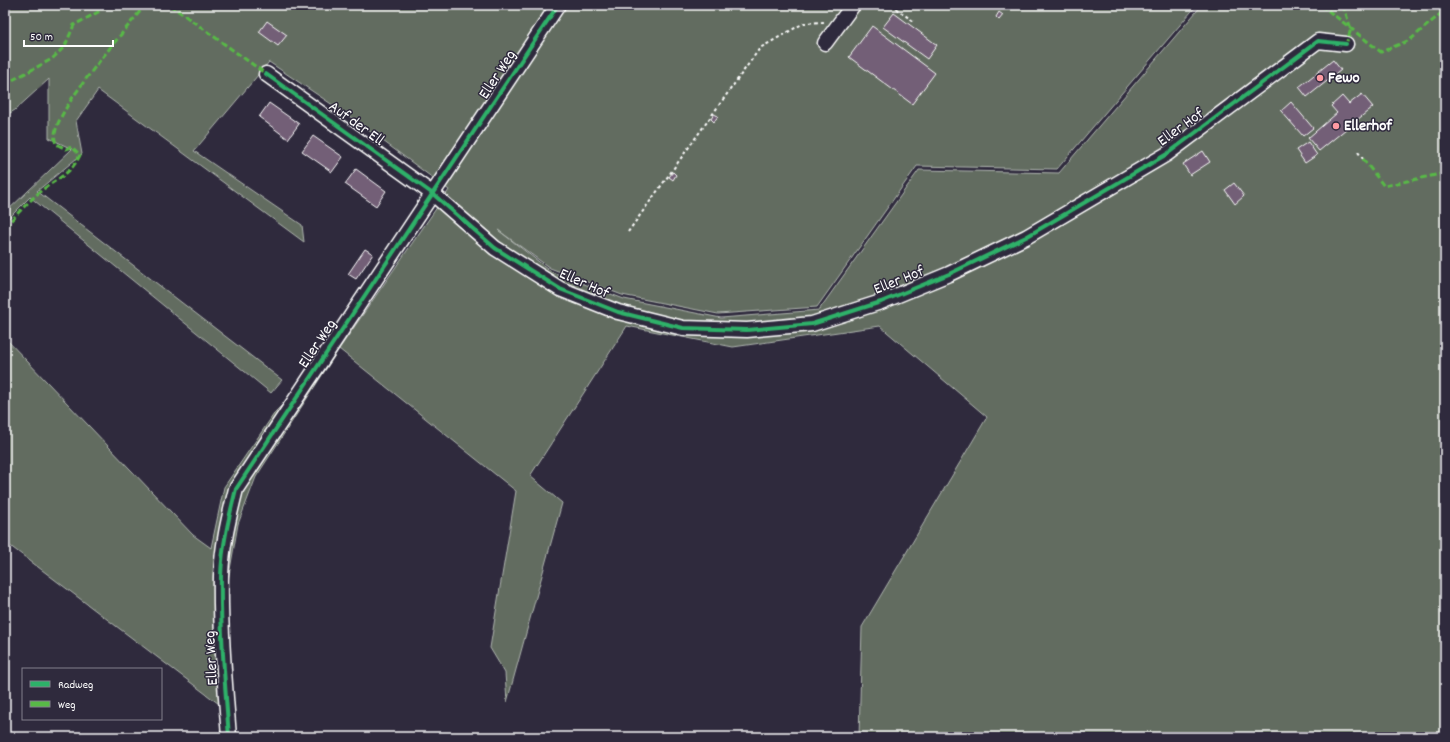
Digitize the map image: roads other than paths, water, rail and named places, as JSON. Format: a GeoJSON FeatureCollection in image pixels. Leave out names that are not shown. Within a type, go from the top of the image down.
{"type":"FeatureCollection","features":[{"type":"Feature","properties":{"kind":"street","name":"Eller Weg"},"geometry":{"type":"LineString","coordinates":[[229,737],[223,648],[221,575],[226,528],[236,489],[558,5]]}},
{"type":"Feature","properties":{"kind":"street"},"geometry":{"type":"LineString","coordinates":[[825,43],[853,5]]}},
{"type":"Feature","properties":{"kind":"street","name":"Eller Hof"},"geometry":{"type":"LineString","coordinates":[[433,194],[502,252],[560,289],[618,312],[683,328],[747,330],[812,324],[881,302],[949,274],[1026,237],[1167,154],[1318,41],[1346,44]]}},
{"type":"Feature","properties":{"kind":"street","name":"Auf der Ell"},"geometry":{"type":"LineString","coordinates":[[266,74],[433,194]]}},
{"type":"Feature","properties":{"kind":"place","name":"Fewo"},"geometry":{"type":"Point","coordinates":[1320,78]}},
{"type":"Feature","properties":{"kind":"place","name":"Ellerhof"},"geometry":{"type":"Point","coordinates":[1336,126]}}]}
